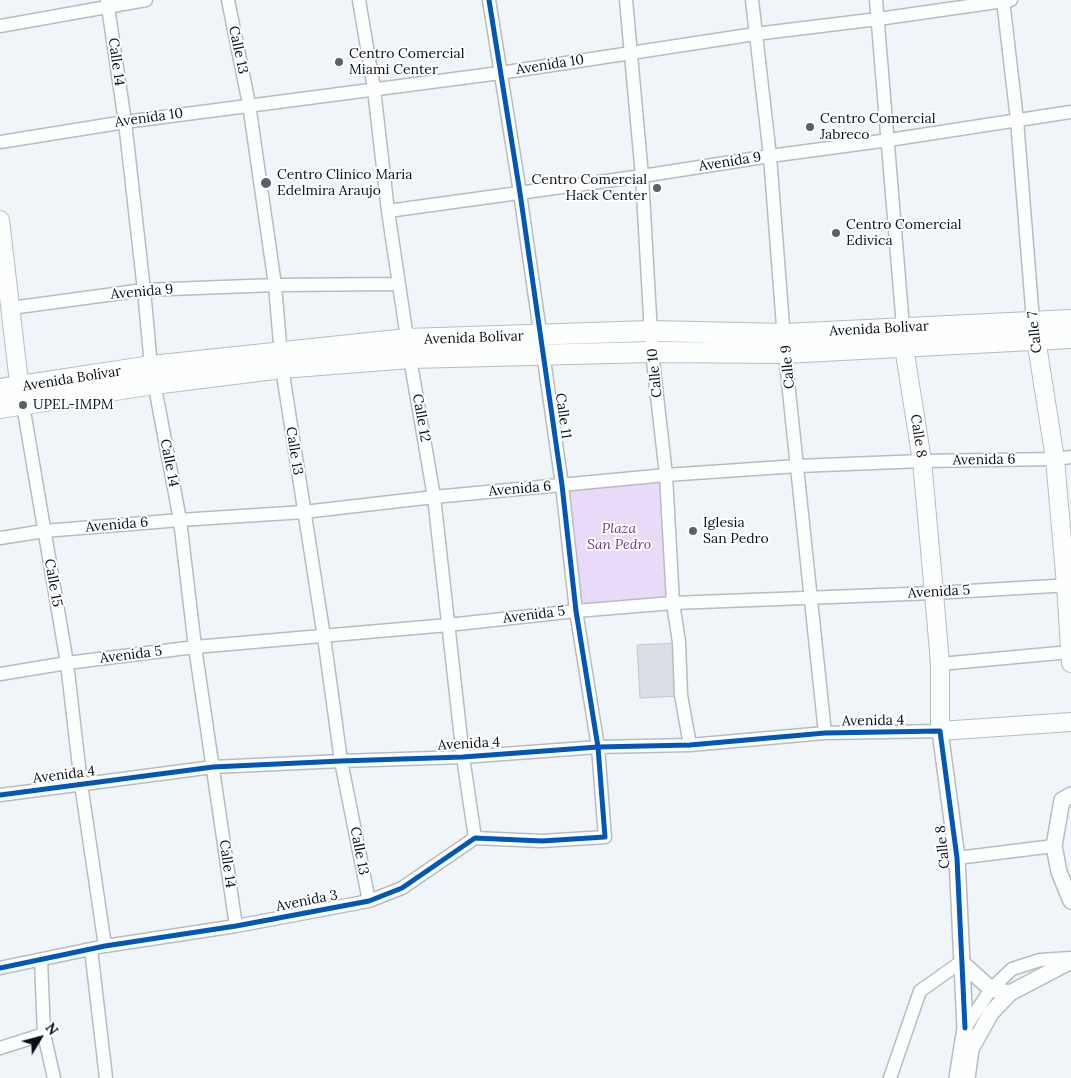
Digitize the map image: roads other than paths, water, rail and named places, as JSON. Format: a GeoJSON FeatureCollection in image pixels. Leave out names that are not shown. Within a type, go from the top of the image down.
{"type":"FeatureCollection","features":[{"type":"Feature","properties":{"kind":"highway","name":"Avenida Bolívar"},"geometry":{"type":"LineString","coordinates":[[0,408],[14,394],[152,375],[282,360],[540,335],[651,331],[785,343],[904,347],[1034,330],[1071,320]]}},
{"type":"Feature","properties":{"kind":"highway","name":"Avenida Bolívar"},"geometry":{"type":"LineString","coordinates":[[409,349],[543,355],[652,352],[785,343],[903,327],[1034,330],[1071,338]]}},
{"type":"Feature","properties":{"kind":"main road","name":"Calle 15"},"geometry":{"type":"LineString","coordinates":[[0,220],[11,308],[14,394]]}},
{"type":"Feature","properties":{"kind":"main road","name":"Calle 8"},"geometry":{"type":"LineString","coordinates":[[903,327],[904,347],[922,461],[940,664],[940,731]]}},
{"type":"Feature","properties":{"kind":"main road","name":"Calle 7"},"geometry":{"type":"LineString","coordinates":[[1034,330],[1063,458],[1069,585],[1070,657]]}},
{"type":"Feature","properties":{"kind":"main road","name":"Avenida 4"},"geometry":{"type":"LineString","coordinates":[[940,731],[1071,722]]}},
{"type":"Feature","properties":{"kind":"street"},"geometry":{"type":"LineString","coordinates":[[0,26],[108,3],[146,0]]}},
{"type":"Feature","properties":{"kind":"street","name":"Calle 13"},"geometry":{"type":"LineString","coordinates":[[228,0],[249,104],[275,285],[282,360],[341,761],[369,901]]}},
{"type":"Feature","properties":{"kind":"street","name":"Calle 12"},"geometry":{"type":"LineString","coordinates":[[359,0],[374,89],[388,210],[399,284],[434,497],[463,757],[475,838]]}},
{"type":"Feature","properties":{"kind":"street","name":"Calle 11"},"geometry":{"type":"LineString","coordinates":[[475,838],[542,841],[605,837],[598,747],[576,611],[562,485],[520,193],[489,0]]}},
{"type":"Feature","properties":{"kind":"street","name":"Calle 10"},"geometry":{"type":"LineString","coordinates":[[626,0],[642,176],[652,352],[666,475],[673,603],[679,642],[681,695],[690,745]]}},
{"type":"Feature","properties":{"kind":"street","name":"Calle 9"},"geometry":{"type":"LineString","coordinates":[[752,0],[770,156],[785,343],[825,734]]}},
{"type":"Feature","properties":{"kind":"street","name":"Calle 8"},"geometry":{"type":"LineString","coordinates":[[876,0],[903,327]]}},
{"type":"Feature","properties":{"kind":"street","name":"Avenida 10"},"geometry":{"type":"LineString","coordinates":[[0,142],[249,104],[500,73],[755,34],[878,19],[1006,0]]}},
{"type":"Feature","properties":{"kind":"street","name":"Calle 7"},"geometry":{"type":"LineString","coordinates":[[1006,0],[1034,330]]}},
{"type":"Feature","properties":{"kind":"street","name":"Calle 14"},"geometry":{"type":"LineString","coordinates":[[108,3],[125,122],[152,375],[180,520],[195,647],[236,926]]}},
{"type":"Feature","properties":{"kind":"street","name":"Avenida 9"},"geometry":{"type":"LineString","coordinates":[[388,210],[642,176],[1071,112]]}},
{"type":"Feature","properties":{"kind":"street","name":"Avenida 9"},"geometry":{"type":"LineString","coordinates":[[11,308],[144,290],[275,285],[399,284]]}},
{"type":"Feature","properties":{"kind":"street","name":"Calle 15"},"geometry":{"type":"LineString","coordinates":[[14,394],[44,531],[67,663],[81,784],[105,946]]}},
{"type":"Feature","properties":{"kind":"street","name":"Avenida 6"},"geometry":{"type":"LineString","coordinates":[[0,538],[44,531],[304,512],[434,497],[666,475],[798,466],[1063,458]]}},
{"type":"Feature","properties":{"kind":"street","name":"Avenida 5"},"geometry":{"type":"LineString","coordinates":[[0,674],[67,663],[195,647],[324,637],[576,611],[673,603],[934,593],[1069,585]]}},
{"type":"Feature","properties":{"kind":"street"},"geometry":{"type":"LineString","coordinates":[[940,664],[1070,657]]}},
{"type":"Feature","properties":{"kind":"street","name":"Calle 8"},"geometry":{"type":"LineString","coordinates":[[940,731],[957,858],[965,1028],[957,1078]]}},
{"type":"Feature","properties":{"kind":"street","name":"Avenida 4"},"geometry":{"type":"LineString","coordinates":[[0,795],[213,768],[463,757],[598,747],[690,745],[825,734],[940,731]]}},
{"type":"Feature","properties":{"kind":"street"},"geometry":{"type":"LineString","coordinates":[[1071,795],[1062,800],[1054,846],[1059,872],[1071,901]]}},
{"type":"Feature","properties":{"kind":"street","name":"Avenida 3"},"geometry":{"type":"LineString","coordinates":[[0,968],[105,946],[236,926],[369,901],[402,888],[475,838]]}},
{"type":"Feature","properties":{"kind":"street"},"geometry":{"type":"LineString","coordinates":[[957,858],[1054,846]]}},
{"type":"Feature","properties":{"kind":"street"},"geometry":{"type":"LineString","coordinates":[[91,949],[106,1078]]}},
{"type":"Feature","properties":{"kind":"street"},"geometry":{"type":"LineString","coordinates":[[965,1028],[990,989],[1012,969],[1040,960],[1071,959]]}},
{"type":"Feature","properties":{"kind":"street"},"geometry":{"type":"LineString","coordinates":[[967,1078],[971,1049],[991,1013],[1010,993],[1071,959]]}},
{"type":"Feature","properties":{"kind":"street"},"geometry":{"type":"LineString","coordinates":[[41,960],[44,1034],[54,1078]]}},
{"type":"Feature","properties":{"kind":"street"},"geometry":{"type":"LineString","coordinates":[[890,1078],[920,991],[961,962],[990,989],[1010,993]]}},
{"type":"Feature","properties":{"kind":"street"},"geometry":{"type":"LineString","coordinates":[[0,1048],[44,1034]]}},
{"type":"Feature","properties":{"kind":"place","name":"Centro Comercial Miami Center"},"geometry":{"type":"Point","coordinates":[339,62]}},
{"type":"Feature","properties":{"kind":"place","name":"Centro Comercial Jabreco"},"geometry":{"type":"Point","coordinates":[810,127]}},
{"type":"Feature","properties":{"kind":"place","name":"Centro Clinico Maria Edelmira Araujo"},"geometry":{"type":"Point","coordinates":[266,183]}},
{"type":"Feature","properties":{"kind":"place","name":"Centro Comercial Hack Center"},"geometry":{"type":"Point","coordinates":[657,188]}},
{"type":"Feature","properties":{"kind":"place","name":"Centro Comercial Edivica"},"geometry":{"type":"Point","coordinates":[836,233]}},
{"type":"Feature","properties":{"kind":"place","name":"UPEL-IMPM"},"geometry":{"type":"Point","coordinates":[23,405]}},
{"type":"Feature","properties":{"kind":"place","name":"Iglesia San Pedro"},"geometry":{"type":"Point","coordinates":[693,531]}},
{"type":"Feature","properties":{"kind":"park label","name":"Plaza San Pedro"},"geometry":{"type":"Point","coordinates":[619,538]}}]}
